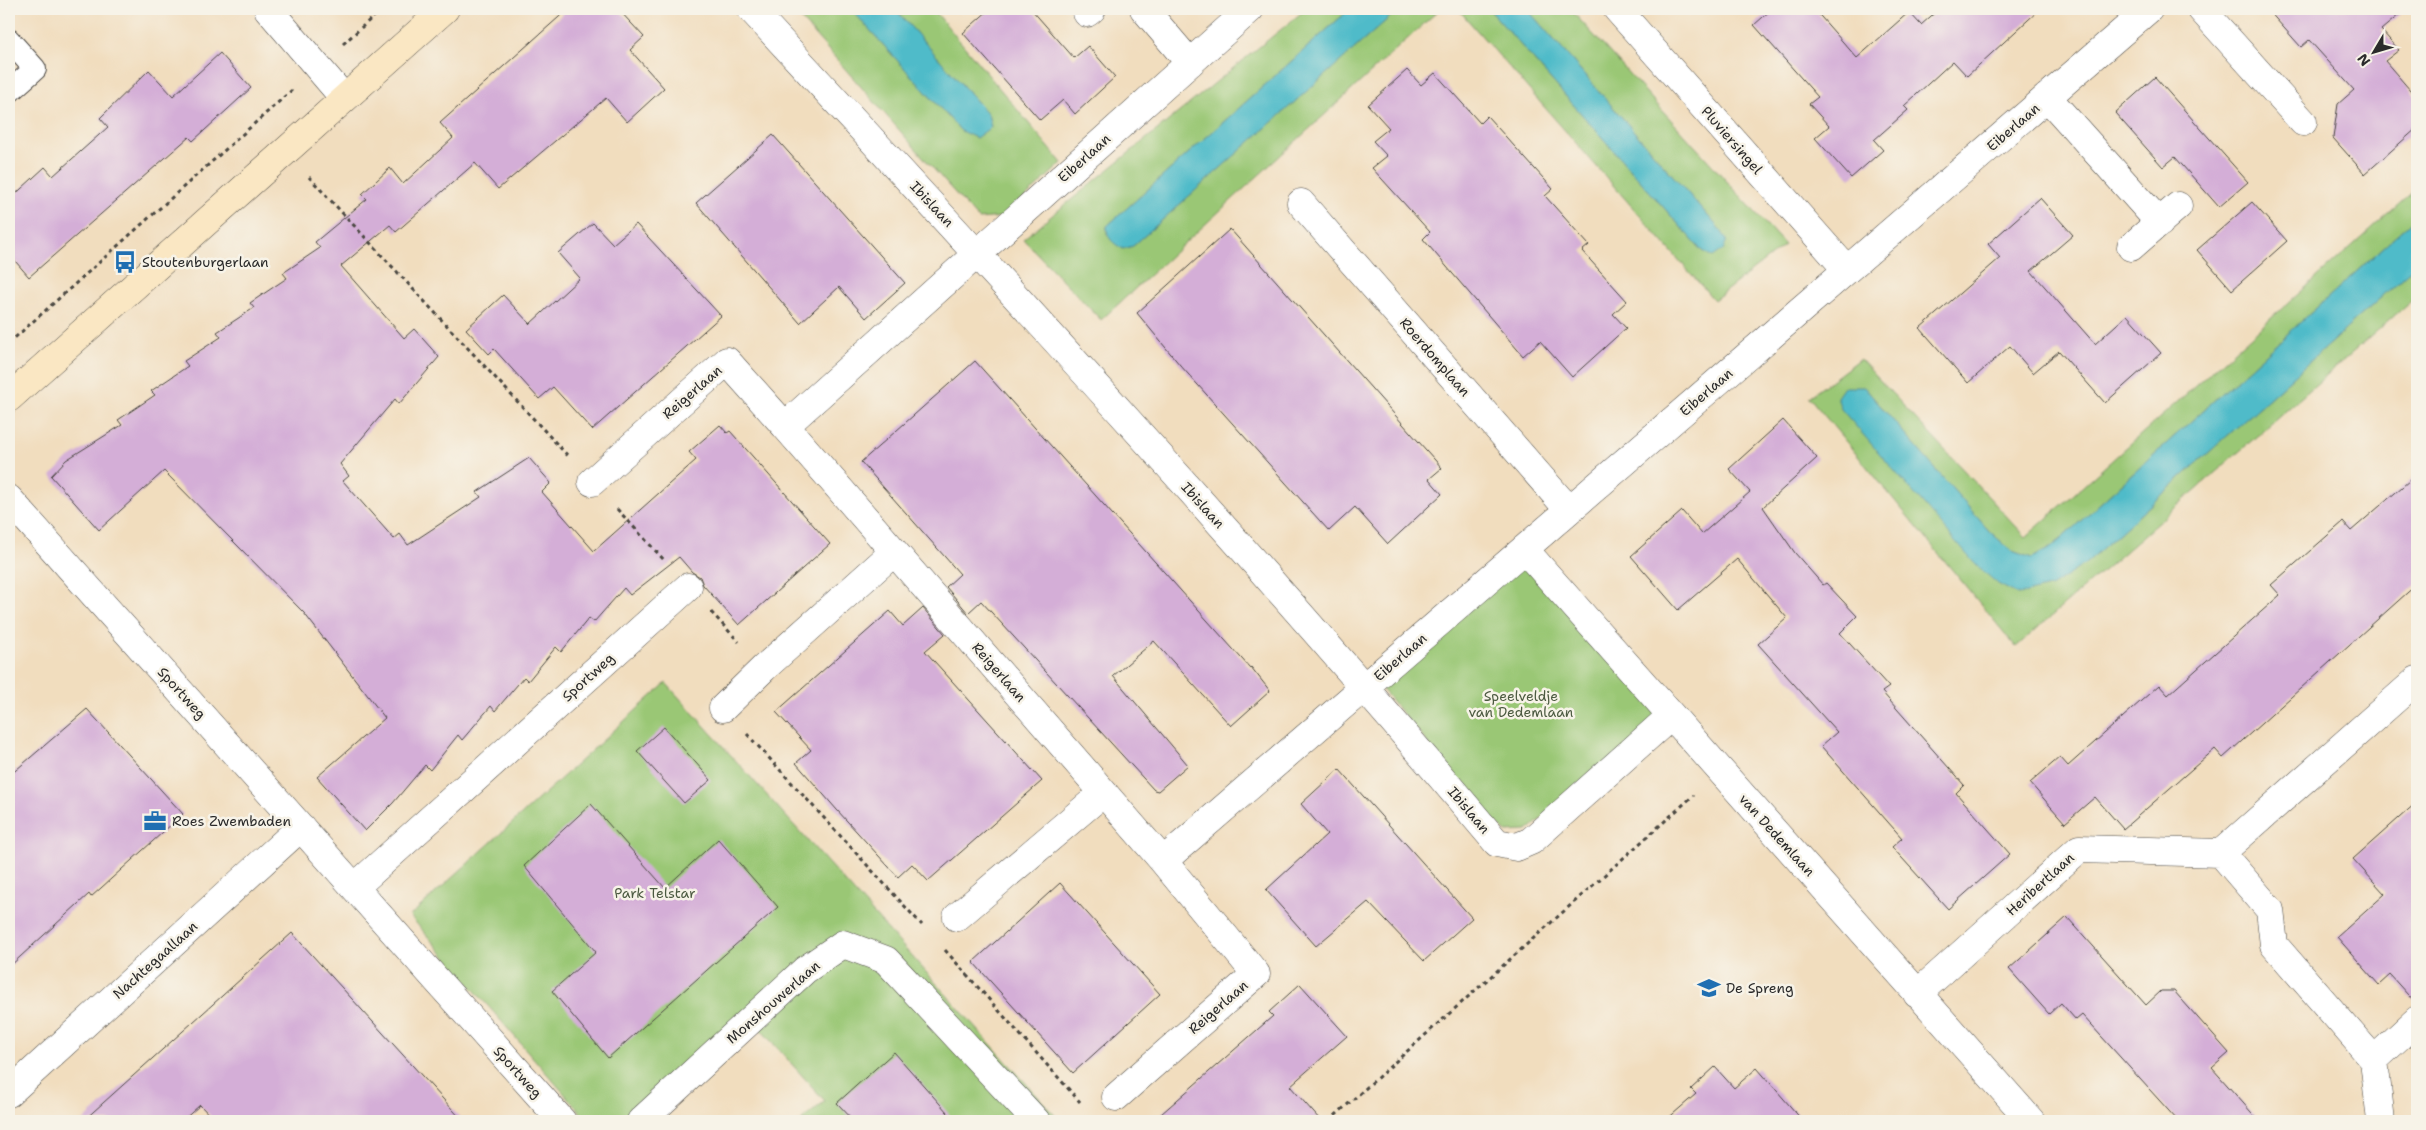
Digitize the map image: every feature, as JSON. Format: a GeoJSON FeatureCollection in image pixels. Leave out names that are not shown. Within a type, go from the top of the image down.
{"type":"FeatureCollection","features":[{"type":"Feature","properties":{"kind":"street"},"geometry":{"type":"LineString","coordinates":[[268,9],[344,98]]}},
{"type":"Feature","properties":{"kind":"street"},"geometry":{"type":"LineString","coordinates":[[9,398],[445,9]]}},
{"type":"Feature","properties":{"kind":"street","name":"Ibislaan"},"geometry":{"type":"LineString","coordinates":[[751,9],[978,253],[1365,686],[1497,843],[1517,846],[1532,841],[1671,716]]}},
{"type":"Feature","properties":{"kind":"street"},"geometry":{"type":"LineString","coordinates":[[1144,9],[1190,62]]}},
{"type":"Feature","properties":{"kind":"street","name":"Eiberlaan"},"geometry":{"type":"LineString","coordinates":[[978,253],[1250,9]]}},
{"type":"Feature","properties":{"kind":"street","name":"Pluviersingel"},"geometry":{"type":"LineString","coordinates":[[1617,9],[1847,270]]}},
{"type":"Feature","properties":{"kind":"street","name":"Eiberlaan"},"geometry":{"type":"LineString","coordinates":[[1365,686],[2150,9]]}},
{"type":"Feature","properties":{"kind":"street"},"geometry":{"type":"LineString","coordinates":[[2201,9],[2303,122]]}},
{"type":"Feature","properties":{"kind":"street","name":"Eiberlaan"},"geometry":{"type":"LineString","coordinates":[[2047,97],[2169,214],[2131,247]]}},
{"type":"Feature","properties":{"kind":"street","name":"Roerdomplaan"},"geometry":{"type":"LineString","coordinates":[[1301,203],[1569,510]]}},
{"type":"Feature","properties":{"kind":"street"},"geometry":{"type":"LineString","coordinates":[[785,426],[978,253]]}},
{"type":"Feature","properties":{"kind":"street","name":"Reigerlaan"},"geometry":{"type":"LineString","coordinates":[[592,482],[727,361],[1163,861],[1256,974],[1116,1097]]}},
{"type":"Feature","properties":{"kind":"street","name":"Sportweg"},"geometry":{"type":"LineString","coordinates":[[9,499],[562,1121]]}},
{"type":"Feature","properties":{"kind":"street","name":"van Dedemlaan"},"geometry":{"type":"LineString","coordinates":[[1524,549],[2031,1121]]}},
{"type":"Feature","properties":{"kind":"street"},"geometry":{"type":"LineString","coordinates":[[723,708],[764,668],[894,552]]}},
{"type":"Feature","properties":{"kind":"street","name":"Sportweg"},"geometry":{"type":"LineString","coordinates":[[355,887],[688,587]]}},
{"type":"Feature","properties":{"kind":"street"},"geometry":{"type":"LineString","coordinates":[[2381,1121],[2374,1060],[2274,945],[2270,910],[2221,853],[2417,680]]}},
{"type":"Feature","properties":{"kind":"street"},"geometry":{"type":"LineString","coordinates":[[1163,861],[1365,686]]}},
{"type":"Feature","properties":{"kind":"street"},"geometry":{"type":"LineString","coordinates":[[957,917],[1103,793]]}},
{"type":"Feature","properties":{"kind":"street","name":"Nachtegaallaan"},"geometry":{"type":"LineString","coordinates":[[9,1093],[301,827]]}},
{"type":"Feature","properties":{"kind":"street","name":"Heribertlaan"},"geometry":{"type":"LineString","coordinates":[[1917,994],[2079,850],[2221,853]]}},
{"type":"Feature","properties":{"kind":"street","name":"Monshouwerlaan"},"geometry":{"type":"LineString","coordinates":[[641,1121],[805,970],[843,944],[886,960],[1036,1121]]}},
{"type":"Feature","properties":{"kind":"street"},"geometry":{"type":"LineString","coordinates":[[2374,1060],[2417,1020]]}},
{"type":"Feature","properties":{"kind":"lane"},"geometry":{"type":"LineString","coordinates":[[9,40],[35,69],[9,92]]}},
{"type":"Feature","properties":{"kind":"path"},"geometry":{"type":"LineString","coordinates":[[9,343],[382,9]]}},
{"type":"Feature","properties":{"kind":"path"},"geometry":{"type":"LineString","coordinates":[[285,151],[764,668]]}},
{"type":"Feature","properties":{"kind":"path"},"geometry":{"type":"LineString","coordinates":[[723,708],[927,931]]}},
{"type":"Feature","properties":{"kind":"path"},"geometry":{"type":"LineString","coordinates":[[1329,1121],[1720,772]]}},
{"type":"Feature","properties":{"kind":"path"},"geometry":{"type":"LineString","coordinates":[[940,945],[1086,1109]]}},
{"type":"Feature","properties":{"kind":"green space"},"geometry":{"type":"Polygon","coordinates":[[[792,9],[851,9],[961,131],[991,127],[988,114],[895,9],[933,9],[1062,163],[1004,217],[978,219],[792,9]]]}},
{"type":"Feature","properties":{"kind":"green space"},"geometry":{"type":"Polygon","coordinates":[[[1306,9],[1350,9],[1107,226],[1107,234],[1133,246],[1399,9],[1440,9],[1101,320],[1023,239],[1306,9]]]}},
{"type":"Feature","properties":{"kind":"green space"},"geometry":{"type":"Polygon","coordinates":[[[1458,9],[1489,9],[1702,251],[1723,250],[1722,232],[1527,9],[1570,9],[1785,245],[1714,300],[1458,9]]]}},
{"type":"Feature","properties":{"kind":"green space"},"geometry":{"type":"Polygon","coordinates":[[[2417,188],[2417,217],[2052,547],[2032,558],[2012,551],[1990,532],[1864,387],[1975,564],[2085,564],[2417,265],[2417,296],[2016,647],[1809,397],[1860,359],[2026,537],[2417,188]]]}},
{"type":"Feature","properties":{"kind":"green space","name":"Speelveldje van Dedemlaan"},"geometry":{"type":"Polygon","coordinates":[[[1523,557],[1662,717],[1527,831],[1506,832],[1490,817],[1381,688],[1523,557]]]}},
{"type":"Feature","properties":{"kind":"green space","name":"Park Telstar"},"geometry":{"type":"Polygon","coordinates":[[[666,683],[1060,1121],[801,1121],[825,1101],[744,1011],[626,1121],[588,1121],[410,916],[666,683]]]}},
{"type":"Feature","properties":{"kind":"water"},"geometry":{"type":"Polygon","coordinates":[[[851,9],[895,9],[988,114],[991,127],[976,138],[961,131],[851,9]]]}},
{"type":"Feature","properties":{"kind":"water"},"geometry":{"type":"Polygon","coordinates":[[[1350,9],[1399,9],[1133,246],[1123,249],[1113,242],[1109,237],[1107,226],[1350,9]]]}},
{"type":"Feature","properties":{"kind":"water"},"geometry":{"type":"Polygon","coordinates":[[[1489,9],[1527,9],[1722,232],[1727,240],[1723,250],[1713,257],[1702,251],[1489,9]]]}},
{"type":"Feature","properties":{"kind":"water"},"geometry":{"type":"Polygon","coordinates":[[[2417,217],[2417,265],[2085,564],[2052,586],[2019,595],[1998,584],[1975,564],[1841,409],[1837,397],[1844,387],[1864,387],[1990,532],[2012,551],[2032,558],[2052,547],[2417,217]]]}},
{"type":"Feature","properties":{"kind":"building"},"geometry":{"type":"Polygon","coordinates":[[[568,9],[618,9],[644,37],[630,50],[664,88],[627,122],[606,98],[498,189],[475,163],[396,232],[390,225],[341,266],[404,338],[414,329],[439,357],[399,404],[395,399],[340,464],[349,476],[343,481],[394,539],[400,534],[408,545],[481,497],[477,492],[529,458],[551,483],[542,492],[594,551],[696,460],[689,452],[720,425],[727,433],[730,431],[830,544],[739,625],[703,585],[700,577],[692,572],[679,557],[630,595],[624,588],[594,622],[589,618],[561,652],[556,647],[528,681],[524,677],[495,711],[491,706],[462,740],[458,735],[430,770],[425,765],[393,803],[365,831],[317,777],[385,718],[304,613],[164,471],[99,530],[51,476],[66,460],[122,425],[118,420],[155,395],[151,391],[188,366],[184,361],[221,337],[217,332],[254,308],[250,303],[287,278],[283,273],[320,248],[315,242],[367,199],[362,194],[390,168],[403,184],[453,138],[440,123],[568,9]]]}},
{"type":"Feature","properties":{"kind":"building"},"geometry":{"type":"Polygon","coordinates":[[[990,9],[1031,9],[1074,58],[1088,46],[1115,77],[1075,114],[1063,100],[1040,120],[963,33],[990,9]]]}},
{"type":"Feature","properties":{"kind":"building"},"geometry":{"type":"Polygon","coordinates":[[[1772,9],[1814,9],[1857,58],[1909,12],[1921,25],[1939,9],[2040,9],[1967,76],[1953,61],[1904,106],[1908,110],[1874,140],[1883,150],[1851,178],[1815,138],[1829,126],[1809,104],[1818,97],[1754,25],[1772,9]]]}},
{"type":"Feature","properties":{"kind":"building"},"geometry":{"type":"Polygon","coordinates":[[[2267,9],[2406,9],[2381,30],[2399,50],[2385,61],[2417,98],[2417,128],[2365,174],[2333,138],[2338,104],[2354,90],[2309,40],[2301,47],[2267,9]]]}},
{"type":"Feature","properties":{"kind":"building"},"geometry":{"type":"Polygon","coordinates":[[[220,53],[251,88],[193,141],[189,137],[29,277],[9,254],[9,200],[45,167],[53,176],[108,127],[100,118],[149,70],[173,96],[220,53]]]}},
{"type":"Feature","properties":{"kind":"building"},"geometry":{"type":"Polygon","coordinates":[[[1407,70],[1421,85],[1435,73],[1480,123],[1487,116],[1553,189],[1545,196],[1589,245],[1582,251],[1627,301],[1613,314],[1626,328],[1572,377],[1540,341],[1523,356],[1423,239],[1430,232],[1372,168],[1387,156],[1373,141],[1389,128],[1368,105],[1407,70]]]}},
{"type":"Feature","properties":{"kind":"building"},"geometry":{"type":"Polygon","coordinates":[[[2155,77],[2248,182],[2219,207],[2175,157],[2163,167],[2115,113],[2155,77]]]}},
{"type":"Feature","properties":{"kind":"building"},"geometry":{"type":"Polygon","coordinates":[[[773,135],[905,283],[866,318],[839,287],[800,323],[696,203],[773,135]]]}},
{"type":"Feature","properties":{"kind":"building"},"geometry":{"type":"Polygon","coordinates":[[[2040,198],[2073,235],[2031,271],[2095,344],[2127,315],[2161,353],[2105,403],[2059,351],[2033,373],[2010,346],[1968,383],[1920,328],[2000,258],[1988,244],[2040,198]]]}},
{"type":"Feature","properties":{"kind":"building"},"geometry":{"type":"Polygon","coordinates":[[[2252,202],[2287,241],[2232,290],[2197,250],[2252,202]]]}},
{"type":"Feature","properties":{"kind":"building"},"geometry":{"type":"Polygon","coordinates":[[[593,223],[613,244],[636,224],[721,316],[592,430],[553,387],[539,399],[494,349],[489,354],[466,329],[503,295],[530,324],[580,278],[558,253],[593,223]]]}},
{"type":"Feature","properties":{"kind":"building"},"geometry":{"type":"Polygon","coordinates":[[[1230,229],[1442,468],[1429,479],[1442,494],[1388,544],[1355,507],[1329,531],[1180,365],[1137,313],[1230,229]]]}},
{"type":"Feature","properties":{"kind":"building"},"geometry":{"type":"Polygon","coordinates":[[[975,361],[1251,667],[1270,691],[1231,726],[1154,641],[1113,676],[1188,765],[1158,791],[1154,790],[981,601],[968,613],[946,587],[960,574],[861,462],[975,361]]]}},
{"type":"Feature","properties":{"kind":"building"},"geometry":{"type":"Polygon","coordinates":[[[1783,420],[1817,458],[1763,507],[1795,553],[1823,585],[1826,583],[1857,616],[1840,633],[1889,687],[1882,692],[1964,785],[1956,793],[2010,854],[1948,909],[1892,847],[1902,838],[1821,746],[1837,732],[1758,644],[1787,618],[1737,559],[1678,610],[1631,556],[1682,511],[1702,534],[1750,492],[1729,469],[1783,420]]]}},
{"type":"Feature","properties":{"kind":"building"},"geometry":{"type":"Polygon","coordinates":[[[2417,474],[2417,584],[2223,758],[2215,749],[2123,829],[2095,797],[2065,823],[2030,783],[2060,757],[2068,766],[2159,685],[2168,695],[2280,595],[2271,585],[2343,522],[2351,531],[2417,474]]]}},
{"type":"Feature","properties":{"kind":"building"},"geometry":{"type":"Polygon","coordinates":[[[923,608],[945,634],[925,651],[1042,781],[928,881],[912,864],[898,877],[837,810],[796,763],[811,750],[776,712],[890,611],[903,626],[923,608]]]}},
{"type":"Feature","properties":{"kind":"building"},"geometry":{"type":"Polygon","coordinates":[[[87,709],[183,814],[91,897],[89,894],[9,967],[9,776],[87,709]]]}},
{"type":"Feature","properties":{"kind":"building"},"geometry":{"type":"Polygon","coordinates":[[[664,727],[711,780],[684,803],[637,751],[664,727]]]}},
{"type":"Feature","properties":{"kind":"building"},"geometry":{"type":"Polygon","coordinates":[[[1339,769],[1472,918],[1424,961],[1368,902],[1316,946],[1266,890],[1327,834],[1301,804],[1339,769]]]}},
{"type":"Feature","properties":{"kind":"building"},"geometry":{"type":"Polygon","coordinates":[[[2417,802],[2417,1005],[2390,975],[2379,985],[2337,937],[2385,894],[2353,859],[2417,802]]]}},
{"type":"Feature","properties":{"kind":"building"},"geometry":{"type":"Polygon","coordinates":[[[591,804],[665,888],[718,839],[778,907],[608,1058],[552,991],[596,952],[524,866],[591,804]]]}},
{"type":"Feature","properties":{"kind":"building"},"geometry":{"type":"Polygon","coordinates":[[[1060,883],[1160,994],[1073,1073],[973,962],[1060,883]]]}},
{"type":"Feature","properties":{"kind":"building"},"geometry":{"type":"Polygon","coordinates":[[[2067,917],[2146,1005],[2161,991],[2174,991],[2229,1053],[2212,1068],[2259,1121],[2178,1121],[2082,1015],[2076,1020],[2061,1003],[2049,1014],[2009,969],[2067,917]]]}},
{"type":"Feature","properties":{"kind":"building"},"geometry":{"type":"Polygon","coordinates":[[[292,933],[463,1121],[215,1121],[200,1105],[182,1121],[83,1121],[292,933]]]}},
{"type":"Feature","properties":{"kind":"building"},"geometry":{"type":"Polygon","coordinates":[[[1300,984],[1347,1036],[1290,1086],[1321,1121],[1153,1121],[1273,1016],[1269,1012],[1300,984]]]}},
{"type":"Feature","properties":{"kind":"building"},"geometry":{"type":"Polygon","coordinates":[[[894,1052],[955,1121],[854,1121],[837,1103],[894,1052]]]}},
{"type":"Feature","properties":{"kind":"building"},"geometry":{"type":"Polygon","coordinates":[[[1715,1067],[1734,1088],[1757,1068],[1803,1121],[1665,1121],[1696,1094],[1691,1089],[1715,1067]]]}},
{"type":"Feature","properties":{"kind":"place","name":"Stoutenburgerlaan"},"geometry":{"type":"Point","coordinates":[125,262]}},
{"type":"Feature","properties":{"kind":"place","name":"Roes Zwembaden"},"geometry":{"type":"Point","coordinates":[155,821]}},
{"type":"Feature","properties":{"kind":"place","name":"De Spreng"},"geometry":{"type":"Point","coordinates":[1709,988]}}]}
